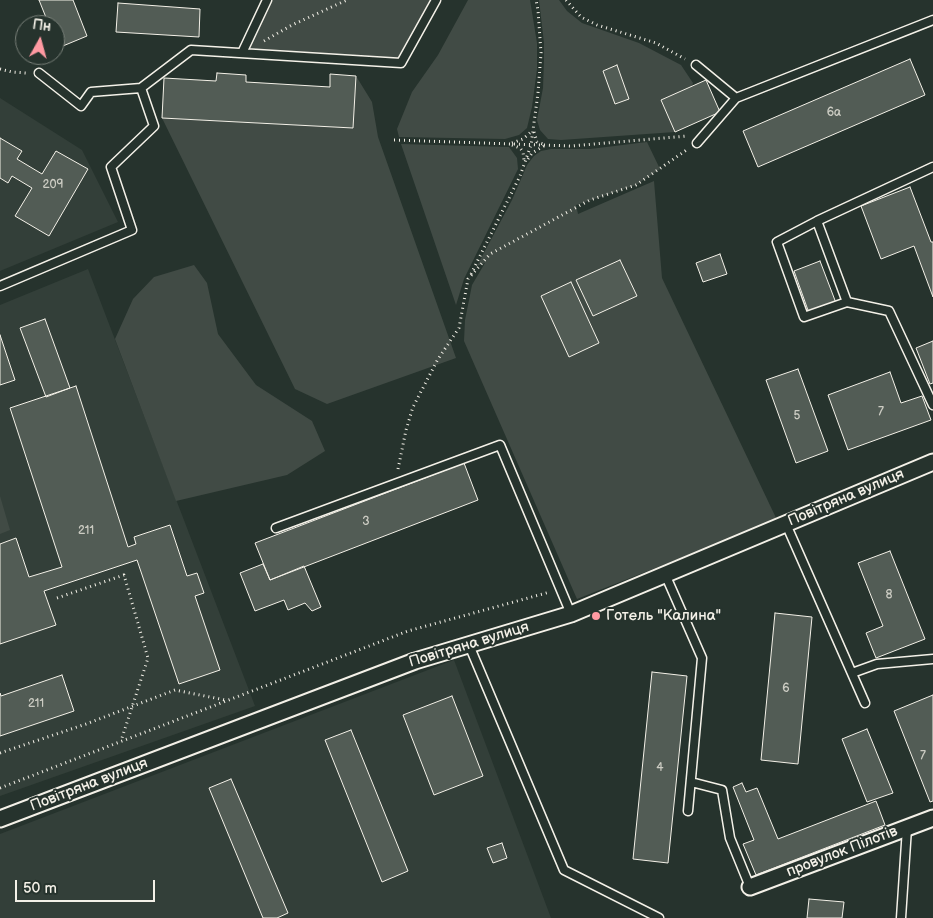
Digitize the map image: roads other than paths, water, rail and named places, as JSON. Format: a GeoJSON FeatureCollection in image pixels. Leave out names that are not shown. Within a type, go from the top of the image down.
{"type":"FeatureCollection","features":[{"type":"Feature","properties":{"kind":"street","name":"Повітряна вулиця"},"geometry":{"type":"LineString","coordinates":[[0,819],[415,661],[571,614],[933,462]]}},
{"type":"Feature","properties":{"kind":"street","name":"провулок Пілотів"},"geometry":{"type":"LineString","coordinates":[[750,886],[933,818]]}},
{"type":"Feature","properties":{"kind":"lane"},"geometry":{"type":"LineString","coordinates":[[242,53],[267,0]]}},
{"type":"Feature","properties":{"kind":"lane"},"geometry":{"type":"LineString","coordinates":[[39,73],[81,106],[91,92],[141,88],[191,50],[401,63],[436,0]]}},
{"type":"Feature","properties":{"kind":"lane"},"geometry":{"type":"LineString","coordinates":[[697,143],[736,98],[933,20]]}},
{"type":"Feature","properties":{"kind":"lane"},"geometry":{"type":"LineString","coordinates":[[696,65],[736,98]]}},
{"type":"Feature","properties":{"kind":"lane"},"geometry":{"type":"LineString","coordinates":[[0,286],[132,230],[111,167],[154,126],[141,88]]}},
{"type":"Feature","properties":{"kind":"lane"},"geometry":{"type":"LineString","coordinates":[[933,167],[816,220],[777,242],[804,318],[848,302],[889,311],[933,405]]}},
{"type":"Feature","properties":{"kind":"lane"},"geometry":{"type":"LineString","coordinates":[[816,220],[848,302]]}},
{"type":"Feature","properties":{"kind":"lane"},"geometry":{"type":"LineString","coordinates":[[276,528],[500,445],[571,614]]}},
{"type":"Feature","properties":{"kind":"lane"},"geometry":{"type":"LineString","coordinates":[[786,524],[865,703]]}},
{"type":"Feature","properties":{"kind":"lane"},"geometry":{"type":"LineString","coordinates":[[665,574],[702,658],[688,811]]}},
{"type":"Feature","properties":{"kind":"lane"},"geometry":{"type":"LineString","coordinates":[[469,645],[564,870],[659,918]]}},
{"type":"Feature","properties":{"kind":"lane"},"geometry":{"type":"LineString","coordinates":[[852,673],[876,664],[933,659]]}},
{"type":"Feature","properties":{"kind":"lane"},"geometry":{"type":"LineString","coordinates":[[691,782],[722,790],[730,838],[750,886]]}},
{"type":"Feature","properties":{"kind":"lane"},"geometry":{"type":"LineString","coordinates":[[901,918],[907,828]]}},
{"type":"Feature","properties":{"kind":"place","name":"Готель \"Калина\""},"geometry":{"type":"Point","coordinates":[596,616]}}]}
